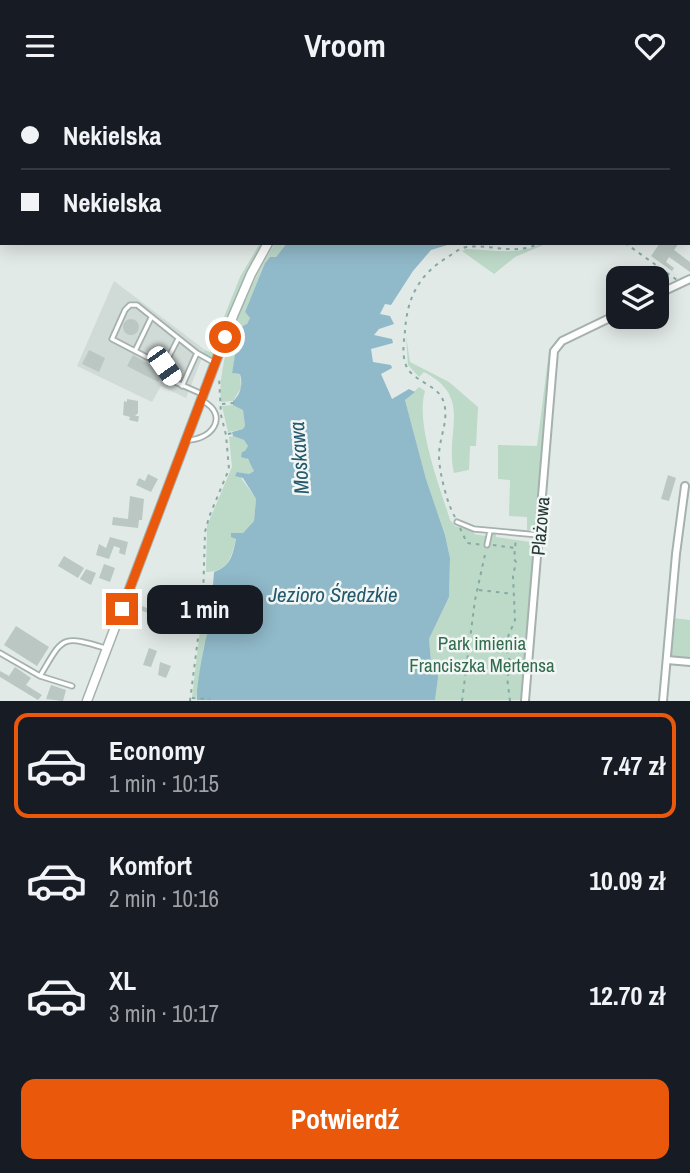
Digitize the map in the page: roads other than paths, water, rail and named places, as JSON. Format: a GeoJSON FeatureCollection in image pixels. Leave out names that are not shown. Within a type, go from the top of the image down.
{"type":"FeatureCollection","features":[{"type":"Feature","properties":{"kind":"street"},"geometry":{"type":"LineString","coordinates":[[88,701],[215,363],[250,274],[267,245]]}},
{"type":"Feature","properties":{"kind":"street"},"geometry":{"type":"LineString","coordinates":[[669,289],[690,279]]}},
{"type":"Feature","properties":{"kind":"street","name":"Plażowa"},"geometry":{"type":"LineString","coordinates":[[525,701],[554,351],[562,341],[606,320]]}},
{"type":"Feature","properties":{"kind":"street"},"geometry":{"type":"LineString","coordinates":[[663,701],[685,486]]}},
{"type":"Feature","properties":{"kind":"street"},"geometry":{"type":"LineString","coordinates":[[667,660],[690,662]]}},
{"type":"Feature","properties":{"kind":"lane"},"geometry":{"type":"LineString","coordinates":[[186,440],[199,439],[215,427],[217,419],[211,406],[202,397],[175,382],[164,366],[112,339],[125,310],[130,305],[136,306],[197,353],[215,363]]}},
{"type":"Feature","properties":{"kind":"lane"},"geometry":{"type":"LineString","coordinates":[[135,351],[151,317]]}},
{"type":"Feature","properties":{"kind":"lane"},"geometry":{"type":"LineString","coordinates":[[164,366],[178,339]]}},
{"type":"Feature","properties":{"kind":"lane"},"geometry":{"type":"LineString","coordinates":[[182,386],[197,353]]}},
{"type":"Feature","properties":{"kind":"lane"},"geometry":{"type":"LineString","coordinates":[[457,522],[466,527],[490,531],[539,535]]}},
{"type":"Feature","properties":{"kind":"lane"},"geometry":{"type":"LineString","coordinates":[[487,545],[490,531]]}},
{"type":"Feature","properties":{"kind":"lane"},"geometry":{"type":"LineString","coordinates":[[40,676],[64,641],[75,639],[107,648]]}},
{"type":"Feature","properties":{"kind":"lane"},"geometry":{"type":"LineString","coordinates":[[0,653],[40,676],[72,686]]}},
{"type":"Feature","properties":{"kind":"water","name":"Jezioro Średzkie"},"geometry":{"type":"Polygon","coordinates":[[[285,245],[447,245],[431,250],[413,271],[391,305],[385,304],[380,314],[390,316],[394,324],[379,329],[374,335],[392,339],[393,343],[371,349],[373,362],[391,365],[392,368],[381,374],[392,399],[409,389],[415,392],[405,400],[450,558],[449,597],[429,639],[431,661],[437,662],[435,700],[197,700],[205,644],[216,617],[211,612],[214,572],[228,563],[232,554],[236,539],[231,537],[231,533],[243,533],[254,521],[256,499],[243,478],[235,476],[237,472],[249,474],[254,471],[248,459],[241,457],[248,446],[244,440],[233,436],[232,432],[245,426],[243,410],[233,405],[240,392],[240,374],[232,373],[239,328],[247,324],[250,318],[245,312],[265,263],[270,257],[276,257],[285,245]]]}},
{"type":"Feature","properties":{"kind":"water label","name":"Moskawa"},"geometry":{"type":"Point","coordinates":[299,458]}},
{"type":"Feature","properties":{"kind":"park label","name":"Park imienia Franciszka Mertensa"},"geometry":{"type":"Point","coordinates":[482,654]}}]}
